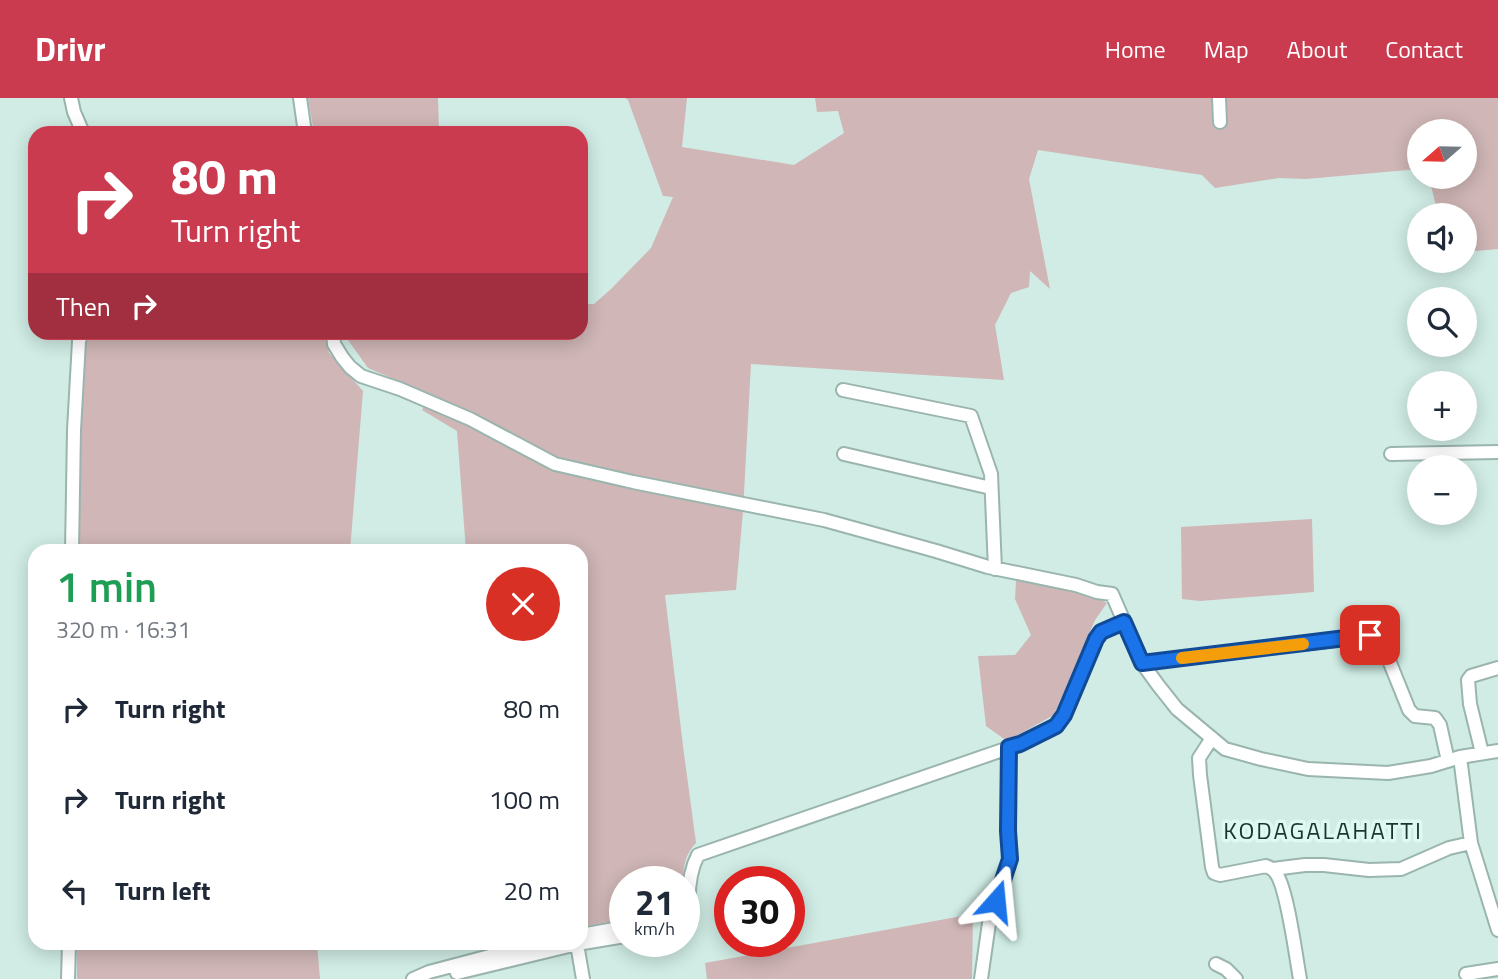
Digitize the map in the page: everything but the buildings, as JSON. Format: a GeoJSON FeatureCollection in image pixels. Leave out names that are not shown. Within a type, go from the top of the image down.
{"type":"FeatureCollection","features":[{"type":"Feature","properties":{"kind":"street"},"geometry":{"type":"LineString","coordinates":[[71,98],[80,126]]}},
{"type":"Feature","properties":{"kind":"street"},"geometry":{"type":"LineString","coordinates":[[300,98],[304,126]]}},
{"type":"Feature","properties":{"kind":"street"},"geometry":{"type":"LineString","coordinates":[[1219,98],[1220,122]]}},
{"type":"Feature","properties":{"kind":"street"},"geometry":{"type":"LineString","coordinates":[[72,544],[74,430],[79,340]]}},
{"type":"Feature","properties":{"kind":"street"},"geometry":{"type":"LineString","coordinates":[[334,340],[342,357],[361,376],[400,389],[470,419],[555,464],[824,520],[995,569],[1112,594],[1142,663],[1177,709],[1225,749],[1308,769],[1388,773],[1498,751]]}},
{"type":"Feature","properties":{"kind":"street"},"geometry":{"type":"LineString","coordinates":[[844,390],[971,416],[991,474],[995,569]]}},
{"type":"Feature","properties":{"kind":"street"},"geometry":{"type":"LineString","coordinates":[[1391,454],[1498,452]]}},
{"type":"Feature","properties":{"kind":"street"},"geometry":{"type":"LineString","coordinates":[[844,454],[991,488]]}},
{"type":"Feature","properties":{"kind":"street"},"geometry":{"type":"LineString","coordinates":[[692,866],[698,856],[1020,744],[1056,726],[1064,715],[1096,639],[1101,632],[1124,622]]}},
{"type":"Feature","properties":{"kind":"street"},"geometry":{"type":"LineString","coordinates":[[1142,663],[1378,635],[1409,710],[1415,716],[1435,718],[1454,759],[1471,843],[1498,931]]}},
{"type":"Feature","properties":{"kind":"street"},"geometry":{"type":"LineString","coordinates":[[1482,753],[1470,704],[1468,680],[1471,676],[1498,668]]}},
{"type":"Feature","properties":{"kind":"street"},"geometry":{"type":"LineString","coordinates":[[1212,738],[1199,758],[1214,873],[1220,875],[1266,866],[1273,869],[1277,874],[1288,912],[1300,979]]}},
{"type":"Feature","properties":{"kind":"street"},"geometry":{"type":"LineString","coordinates":[[981,979],[989,922],[1010,859],[1009,747]]}},
{"type":"Feature","properties":{"kind":"street"},"geometry":{"type":"LineString","coordinates":[[1273,869],[1305,865],[1369,870],[1401,869],[1471,843]]}},
{"type":"Feature","properties":{"kind":"street"},"geometry":{"type":"LineString","coordinates":[[588,937],[609,932]]}},
{"type":"Feature","properties":{"kind":"street"},"geometry":{"type":"LineString","coordinates":[[588,939],[609,937]]}},
{"type":"Feature","properties":{"kind":"street"},"geometry":{"type":"LineString","coordinates":[[68,950],[68,979]]}},
{"type":"Feature","properties":{"kind":"street"},"geometry":{"type":"LineString","coordinates":[[413,979],[429,972],[512,950]]}},
{"type":"Feature","properties":{"kind":"street"},"geometry":{"type":"LineString","coordinates":[[457,974],[543,950]]}},
{"type":"Feature","properties":{"kind":"street"},"geometry":{"type":"LineString","coordinates":[[580,950],[583,979]]}},
{"type":"Feature","properties":{"kind":"street"},"geometry":{"type":"LineString","coordinates":[[1216,964],[1236,979]]}},
{"type":"Feature","properties":{"kind":"street"},"geometry":{"type":"LineString","coordinates":[[1466,974],[1498,969]]}},
{"type":"Feature","properties":{"kind":"shaded area"},"geometry":{"type":"Polygon","coordinates":[[[308,98],[438,98],[439,126],[313,126],[308,98]]]}},
{"type":"Feature","properties":{"kind":"shaded area"},"geometry":{"type":"Polygon","coordinates":[[[625,98],[687,98],[682,147],[794,165],[844,133],[838,111],[817,112],[815,98],[1498,98],[1498,249],[1477,251],[1477,203],[1435,203],[1432,189],[1477,189],[1477,119],[1407,119],[1407,170],[1306,179],[1279,178],[1215,188],[1202,175],[1038,150],[1029,179],[1050,289],[1030,271],[1029,287],[1011,293],[995,325],[1004,380],[751,364],[736,590],[665,595],[696,843],[684,866],[609,866],[609,922],[588,926],[588,544],[465,544],[457,431],[422,410],[431,395],[368,368],[348,340],[588,340],[588,304],[594,304],[611,289],[651,248],[673,197],[663,196],[625,98]]]}},
{"type":"Feature","properties":{"kind":"shaded area"},"geometry":{"type":"Polygon","coordinates":[[[84,340],[326,340],[329,353],[363,391],[351,544],[78,544],[84,340]]]}},
{"type":"Feature","properties":{"kind":"shaded area"},"geometry":{"type":"Polygon","coordinates":[[[1312,519],[1314,592],[1200,601],[1182,599],[1181,527],[1312,519]]]}},
{"type":"Feature","properties":{"kind":"shaded area"},"geometry":{"type":"Polygon","coordinates":[[[1016,581],[1087,593],[1107,603],[1095,620],[1054,715],[1007,741],[986,726],[978,656],[1015,655],[1031,635],[1015,599],[1016,581]]]}},
{"type":"Feature","properties":{"kind":"shaded area"},"geometry":{"type":"Polygon","coordinates":[[[973,914],[972,979],[707,979],[705,963],[738,957],[805,957],[805,945],[973,914]]]}},
{"type":"Feature","properties":{"kind":"shaded area"},"geometry":{"type":"Polygon","coordinates":[[[77,950],[318,950],[320,979],[77,979],[77,950]]]}},
{"type":"Feature","properties":{"kind":"slow traffic"},"geometry":{"type":"LineString","coordinates":[[1182,658],[1303,644]]}},
{"type":"Feature","properties":{"kind":"district","name":"KODAGALAHATTI"},"geometry":{"type":"Point","coordinates":[1323,830]}},
{"type":"Feature","properties":{"kind":"route"},"geometry":{"type":"LineString","coordinates":[[996,901],[1010,859],[1009,747],[1056,726],[1064,715],[1091,648],[1101,632],[1124,622],[1142,663],[1370,635]]}}]}
